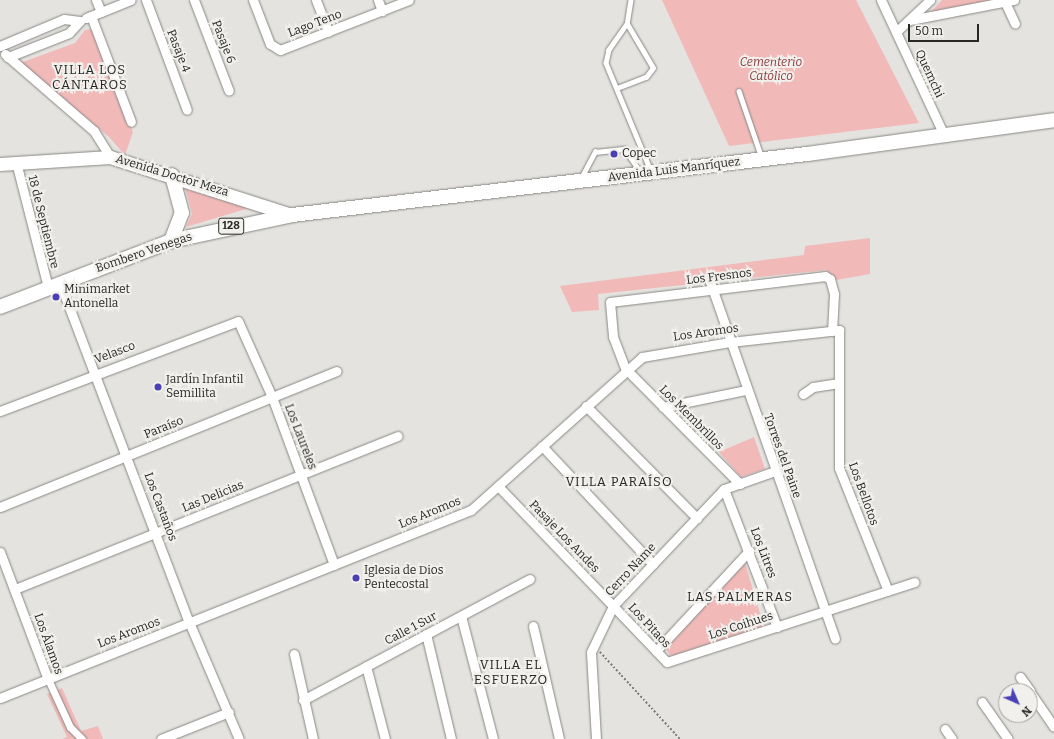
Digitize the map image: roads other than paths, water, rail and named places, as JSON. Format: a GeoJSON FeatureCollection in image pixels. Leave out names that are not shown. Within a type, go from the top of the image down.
{"type":"FeatureCollection","features":[{"type":"Feature","properties":{"kind":"main road","name":"Avenida Luis Manríquez"},"geometry":{"type":"LineString","coordinates":[[292,215],[762,160],[1053,123]]}},
{"type":"Feature","properties":{"kind":"main road","name":"Avenida Doctor Meza"},"geometry":{"type":"LineString","coordinates":[[0,164],[110,157],[172,175],[292,215]]}},
{"type":"Feature","properties":{"kind":"main road"},"geometry":{"type":"LineString","coordinates":[[171,241],[182,213],[172,175]]}},
{"type":"Feature","properties":{"kind":"main road","name":"Bombero Venegas"},"geometry":{"type":"LineString","coordinates":[[0,307],[171,241],[292,215]]}},
{"type":"Feature","properties":{"kind":"street"},"geometry":{"type":"LineString","coordinates":[[96,0],[101,12]]}},
{"type":"Feature","properties":{"kind":"street"},"geometry":{"type":"LineString","coordinates":[[8,57],[69,33],[80,21],[131,0]]}},
{"type":"Feature","properties":{"kind":"street","name":"Pasaje 4"},"geometry":{"type":"LineString","coordinates":[[146,0],[187,110]]}},
{"type":"Feature","properties":{"kind":"street","name":"Pasaje 6"},"geometry":{"type":"LineString","coordinates":[[194,0],[229,92]]}},
{"type":"Feature","properties":{"kind":"street","name":"Lago Teno"},"geometry":{"type":"LineString","coordinates":[[253,0],[275,48],[283,50],[409,0]]}},
{"type":"Feature","properties":{"kind":"street"},"geometry":{"type":"LineString","coordinates":[[316,0],[328,32]]}},
{"type":"Feature","properties":{"kind":"street"},"geometry":{"type":"LineString","coordinates":[[378,0],[382,10]]}},
{"type":"Feature","properties":{"kind":"street","name":"Quemchi"},"geometry":{"type":"LineString","coordinates":[[881,0],[945,137]]}},
{"type":"Feature","properties":{"kind":"street"},"geometry":{"type":"LineString","coordinates":[[896,32],[930,0]]}},
{"type":"Feature","properties":{"kind":"street"},"geometry":{"type":"LineString","coordinates":[[910,20],[1014,0]]}},
{"type":"Feature","properties":{"kind":"street"},"geometry":{"type":"LineString","coordinates":[[1004,1],[1015,24]]}},
{"type":"Feature","properties":{"kind":"street"},"geometry":{"type":"LineString","coordinates":[[92,16],[131,122]]}},
{"type":"Feature","properties":{"kind":"street"},"geometry":{"type":"LineString","coordinates":[[0,46],[64,19],[80,21]]}},
{"type":"Feature","properties":{"kind":"street"},"geometry":{"type":"LineString","coordinates":[[0,49],[94,131],[110,157]]}},
{"type":"Feature","properties":{"kind":"street","name":"18 de Septiembre"},"geometry":{"type":"LineString","coordinates":[[16,162],[54,286]]}},
{"type":"Feature","properties":{"kind":"street","name":"Los Fresnos"},"geometry":{"type":"LineString","coordinates":[[625,368],[613,336],[610,302],[821,276],[830,279]]}},
{"type":"Feature","properties":{"kind":"street","name":"Torres del Paine"},"geometry":{"type":"LineString","coordinates":[[710,279],[746,390],[835,639]]}},
{"type":"Feature","properties":{"kind":"street","name":"Los Bellotos"},"geometry":{"type":"LineString","coordinates":[[830,279],[834,294],[839,383],[839,468],[888,591]]}},
{"type":"Feature","properties":{"kind":"street","name":"Los Castaños"},"geometry":{"type":"LineString","coordinates":[[54,286],[95,374],[157,532],[189,622],[229,712],[239,739]]}},
{"type":"Feature","properties":{"kind":"street","name":"Velasco"},"geometry":{"type":"LineString","coordinates":[[0,411],[238,321]]}},
{"type":"Feature","properties":{"kind":"street","name":"Los Laureles"},"geometry":{"type":"LineString","coordinates":[[238,321],[272,397],[334,565]]}},
{"type":"Feature","properties":{"kind":"street","name":"Los Aromos"},"geometry":{"type":"LineString","coordinates":[[0,698],[46,677],[471,510],[586,406],[625,368],[652,353],[730,342],[836,330]]}},
{"type":"Feature","properties":{"kind":"street","name":"Los Membrillos"},"geometry":{"type":"LineString","coordinates":[[625,368],[740,484]]}},
{"type":"Feature","properties":{"kind":"street","name":"Paraíso"},"geometry":{"type":"LineString","coordinates":[[0,507],[337,371]]}},
{"type":"Feature","properties":{"kind":"street"},"geometry":{"type":"LineString","coordinates":[[803,394],[809,389],[839,383]]}},
{"type":"Feature","properties":{"kind":"street"},"geometry":{"type":"LineString","coordinates":[[663,407],[746,390]]}},
{"type":"Feature","properties":{"kind":"street"},"geometry":{"type":"LineString","coordinates":[[586,406],[697,518]]}},
{"type":"Feature","properties":{"kind":"street","name":"Las Delicias"},"geometry":{"type":"LineString","coordinates":[[15,589],[398,436]]}},
{"type":"Feature","properties":{"kind":"street"},"geometry":{"type":"LineString","coordinates":[[542,446],[653,564]]}},
{"type":"Feature","properties":{"kind":"street","name":"Cerro Name"},"geometry":{"type":"LineString","coordinates":[[596,739],[592,647],[613,606],[724,489],[775,471]]}},
{"type":"Feature","properties":{"kind":"street","name":"Pasaje Los Andes"},"geometry":{"type":"LineString","coordinates":[[498,486],[613,606]]}},
{"type":"Feature","properties":{"kind":"street","name":"Los Litres"},"geometry":{"type":"LineString","coordinates":[[724,489],[777,627]]}},
{"type":"Feature","properties":{"kind":"street"},"geometry":{"type":"LineString","coordinates":[[656,651],[749,551]]}},
{"type":"Feature","properties":{"kind":"street","name":"Los Álamos"},"geometry":{"type":"LineString","coordinates":[[0,552],[15,589],[46,677],[70,727],[82,739]]}},
{"type":"Feature","properties":{"kind":"street","name":"Calle 1 Sur"},"geometry":{"type":"LineString","coordinates":[[303,700],[530,579]]}},
{"type":"Feature","properties":{"kind":"street","name":"Los Coihues"},"geometry":{"type":"LineString","coordinates":[[667,662],[914,582]]}},
{"type":"Feature","properties":{"kind":"street","name":"Los Pitaos"},"geometry":{"type":"LineString","coordinates":[[613,606],[667,662]]}},
{"type":"Feature","properties":{"kind":"street"},"geometry":{"type":"LineString","coordinates":[[461,616],[493,739]]}},
{"type":"Feature","properties":{"kind":"street"},"geometry":{"type":"LineString","coordinates":[[533,626],[558,739]]}},
{"type":"Feature","properties":{"kind":"street"},"geometry":{"type":"LineString","coordinates":[[426,634],[451,739]]}},
{"type":"Feature","properties":{"kind":"street"},"geometry":{"type":"LineString","coordinates":[[294,654],[303,700],[313,739]]}},
{"type":"Feature","properties":{"kind":"street"},"geometry":{"type":"LineString","coordinates":[[366,666],[385,739]]}},
{"type":"Feature","properties":{"kind":"street"},"geometry":{"type":"LineString","coordinates":[[1020,677],[1024,683]]}},
{"type":"Feature","properties":{"kind":"street"},"geometry":{"type":"LineString","coordinates":[[982,702],[1008,739]]}},
{"type":"Feature","properties":{"kind":"street"},"geometry":{"type":"LineString","coordinates":[[1038,703],[1054,727]]}},
{"type":"Feature","properties":{"kind":"street"},"geometry":{"type":"LineString","coordinates":[[161,739],[229,712]]}},
{"type":"Feature","properties":{"kind":"street"},"geometry":{"type":"LineString","coordinates":[[946,729],[952,739]]}},
{"type":"Feature","properties":{"kind":"lane"},"geometry":{"type":"LineString","coordinates":[[631,0],[627,24],[608,50],[606,63],[617,88],[647,173]]}},
{"type":"Feature","properties":{"kind":"lane"},"geometry":{"type":"LineString","coordinates":[[617,88],[646,77],[653,68],[627,24]]}},
{"type":"Feature","properties":{"kind":"lane"},"geometry":{"type":"LineString","coordinates":[[739,91],[762,160]]}},
{"type":"Feature","properties":{"kind":"lane"},"geometry":{"type":"LineString","coordinates":[[579,181],[595,152],[625,149],[647,173]]}},
{"type":"Feature","properties":{"kind":"place","name":"Copec"},"geometry":{"type":"Point","coordinates":[614,154]}},
{"type":"Feature","properties":{"kind":"place","name":"Minimarket Antonella"},"geometry":{"type":"Point","coordinates":[56,297]}},
{"type":"Feature","properties":{"kind":"place","name":"Jardín Infantil Semillita"},"geometry":{"type":"Point","coordinates":[158,387]}},
{"type":"Feature","properties":{"kind":"place","name":"Iglesia de Dios Pentecostal"},"geometry":{"type":"Point","coordinates":[356,578]}},
{"type":"Feature","properties":{"kind":"district","name":"VILLA LOS CÁNTAROS"},"geometry":{"type":"Point","coordinates":[90,78]}},
{"type":"Feature","properties":{"kind":"district","name":"VILLA PARAÍSO"},"geometry":{"type":"Point","coordinates":[619,482]}},
{"type":"Feature","properties":{"kind":"district","name":"LAS PALMERAS"},"geometry":{"type":"Point","coordinates":[740,597]}},
{"type":"Feature","properties":{"kind":"district","name":"VILLA EL ESFUERZO"},"geometry":{"type":"Point","coordinates":[511,674]}},
{"type":"Feature","properties":{"kind":"park label","name":"Cementerio Católico"},"geometry":{"type":"Point","coordinates":[771,70]}}]}
